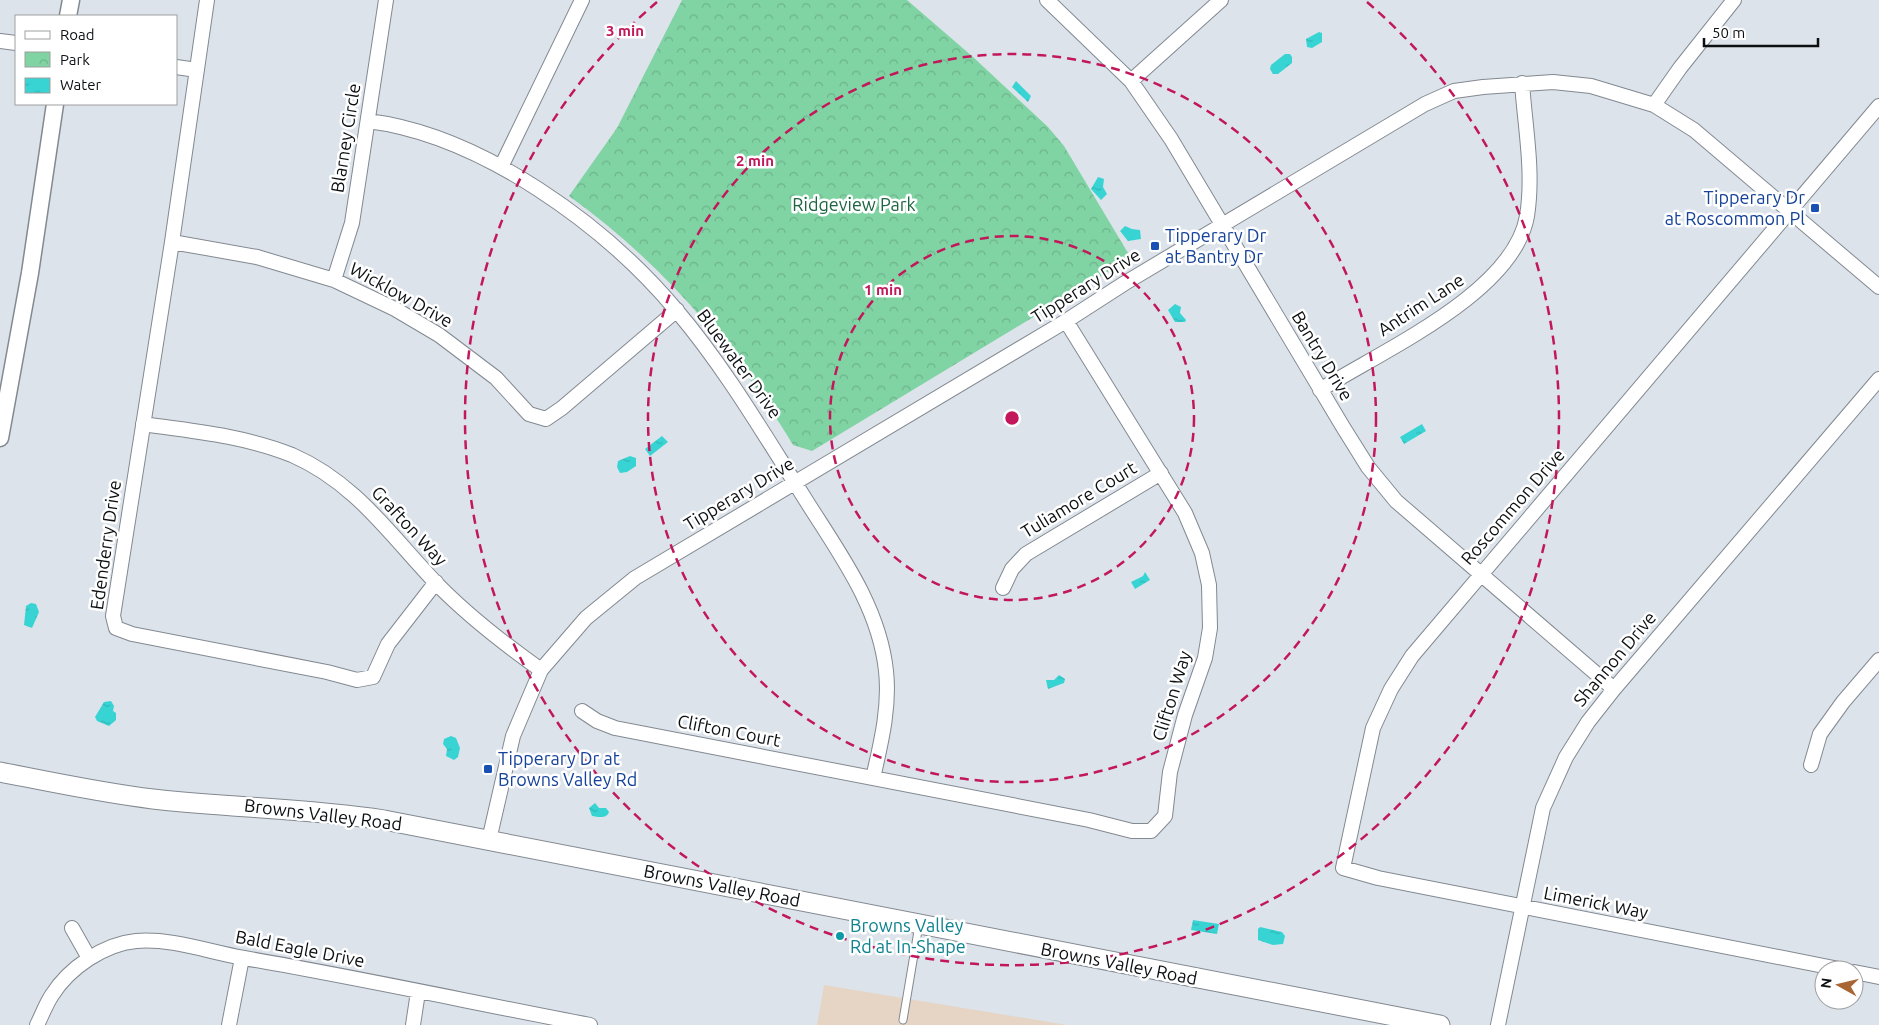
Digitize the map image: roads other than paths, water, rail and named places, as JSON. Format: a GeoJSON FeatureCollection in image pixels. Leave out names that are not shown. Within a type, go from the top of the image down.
{"type":"FeatureCollection","features":[{"type":"Feature","properties":{"kind":"main road","name":"Browns Valley Road"},"geometry":{"type":"LineString","coordinates":[[0,772],[89,790],[155,800],[338,813],[489,840],[1440,1025]]}},
{"type":"Feature","properties":{"kind":"street"},"geometry":{"type":"LineString","coordinates":[[68,15],[71,0]]}},
{"type":"Feature","properties":{"kind":"street"},"geometry":{"type":"LineString","coordinates":[[172,242],[207,0]]}},
{"type":"Feature","properties":{"kind":"street","name":"Blarney Circle"},"geometry":{"type":"LineString","coordinates":[[334,280],[352,223],[386,0]]}},
{"type":"Feature","properties":{"kind":"street"},"geometry":{"type":"LineString","coordinates":[[501,167],[582,0]]}},
{"type":"Feature","properties":{"kind":"street","name":"Bantry Drive"},"geometry":{"type":"LineString","coordinates":[[1047,0],[1131,81],[1171,139],[1320,390],[1368,466],[1396,500],[1614,689]]}},
{"type":"Feature","properties":{"kind":"street"},"geometry":{"type":"LineString","coordinates":[[1131,81],[1221,0]]}},
{"type":"Feature","properties":{"kind":"street"},"geometry":{"type":"LineString","coordinates":[[1654,105],[1680,68],[1734,0]]}},
{"type":"Feature","properties":{"kind":"street"},"geometry":{"type":"LineString","coordinates":[[0,41],[15,43]]}},
{"type":"Feature","properties":{"kind":"street"},"geometry":{"type":"LineString","coordinates":[[178,67],[197,70]]}},
{"type":"Feature","properties":{"kind":"street","name":"Tipperary Drive"},"geometry":{"type":"LineString","coordinates":[[489,840],[513,736],[541,670],[580,624],[613,595],[635,578],[1425,104],[1454,92],[1522,83],[1553,82],[1591,86],[1654,105],[1694,130],[1879,287]]}},
{"type":"Feature","properties":{"kind":"street","name":"Antrim Lane"},"geometry":{"type":"LineString","coordinates":[[1320,390],[1448,313],[1486,285],[1511,254],[1526,218],[1528,201],[1529,177],[1522,83]]}},
{"type":"Feature","properties":{"kind":"street"},"geometry":{"type":"LineString","coordinates":[[0,438],[30,273],[55,105]]}},
{"type":"Feature","properties":{"kind":"street","name":"Roscommon Drive"},"geometry":{"type":"LineString","coordinates":[[1343,868],[1373,728],[1391,689],[1412,656],[1879,106]]}},
{"type":"Feature","properties":{"kind":"street","name":"Bluewater Drive"},"geometry":{"type":"LineString","coordinates":[[368,121],[408,128],[439,138],[472,151],[501,167],[566,210],[620,253],[677,310],[747,404],[862,590],[877,630],[886,672],[886,720],[873,778]]}},
{"type":"Feature","properties":{"kind":"street","name":"Wicklow Drive"},"geometry":{"type":"LineString","coordinates":[[172,242],[257,256],[334,280],[394,309],[439,335],[496,378],[529,414],[546,419],[562,408],[677,310]]}},
{"type":"Feature","properties":{"kind":"street","name":"Edenderry Drive"},"geometry":{"type":"LineString","coordinates":[[172,242],[113,616],[116,628],[132,634],[357,680],[373,677],[388,644],[436,582]]}},
{"type":"Feature","properties":{"kind":"street","name":"Clifton Way"},"geometry":{"type":"LineString","coordinates":[[873,778],[1089,820],[1132,831],[1151,831],[1165,816],[1170,772],[1185,715],[1205,658],[1210,628],[1209,585],[1202,553],[1185,513],[1066,321]]}},
{"type":"Feature","properties":{"kind":"street","name":"Shannon Drive"},"geometry":{"type":"LineString","coordinates":[[1498,1025],[1543,808],[1566,757],[1588,722],[1614,689],[1879,379]]}},
{"type":"Feature","properties":{"kind":"street","name":"Grafton Way"},"geometry":{"type":"LineString","coordinates":[[143,424],[235,438],[292,456],[321,472],[364,502],[436,582],[487,631],[541,670]]}},
{"type":"Feature","properties":{"kind":"street","name":"Tuliamore Court"},"geometry":{"type":"LineString","coordinates":[[1003,588],[1012,569],[1026,554],[1161,473]]}},
{"type":"Feature","properties":{"kind":"street"},"geometry":{"type":"LineString","coordinates":[[1811,765],[1820,734],[1842,702],[1879,660]]}},
{"type":"Feature","properties":{"kind":"street","name":"Clifton Court"},"geometry":{"type":"LineString","coordinates":[[582,711],[597,721],[615,728],[873,778]]}},
{"type":"Feature","properties":{"kind":"street","name":"Limerick Way"},"geometry":{"type":"LineString","coordinates":[[1343,868],[1378,878],[1814,964]]}},
{"type":"Feature","properties":{"kind":"street"},"geometry":{"type":"LineString","coordinates":[[72,928],[89,958]]}},
{"type":"Feature","properties":{"kind":"street","name":"Bald Eagle Drive"},"geometry":{"type":"LineString","coordinates":[[36,1025],[53,993],[74,970],[89,958],[111,948],[135,941],[167,942],[242,958],[308,968],[418,992],[590,1025]]}},
{"type":"Feature","properties":{"kind":"street"},"geometry":{"type":"LineString","coordinates":[[229,1025],[242,958]]}},
{"type":"Feature","properties":{"kind":"street"},"geometry":{"type":"LineString","coordinates":[[1864,974],[1879,977]]}},
{"type":"Feature","properties":{"kind":"street"},"geometry":{"type":"LineString","coordinates":[[413,1025],[418,992]]}},
{"type":"Feature","properties":{"kind":"lane"},"geometry":{"type":"LineString","coordinates":[[903,1020],[919,925]]}},
{"type":"Feature","properties":{"kind":"water"},"geometry":{"type":"Polygon","coordinates":[[[1319,32],[1322,33],[1322,42],[1312,48],[1307,47],[1306,39],[1319,32]]]}},
{"type":"Feature","properties":{"kind":"water"},"geometry":{"type":"Polygon","coordinates":[[[1285,54],[1290,54],[1292,63],[1278,74],[1273,74],[1270,69],[1271,65],[1285,54]]]}},
{"type":"Feature","properties":{"kind":"water"},"geometry":{"type":"Polygon","coordinates":[[[1016,81],[1031,96],[1028,102],[1012,87],[1016,81]]]}},
{"type":"Feature","properties":{"kind":"water"},"geometry":{"type":"Polygon","coordinates":[[[1098,177],[1104,179],[1103,187],[1107,194],[1101,200],[1091,189],[1098,177]]]}},
{"type":"Feature","properties":{"kind":"water"},"geometry":{"type":"Polygon","coordinates":[[[1125,226],[1140,230],[1141,239],[1128,241],[1120,231],[1125,226]]]}},
{"type":"Feature","properties":{"kind":"water"},"geometry":{"type":"Polygon","coordinates":[[[1175,304],[1181,307],[1180,313],[1186,320],[1185,322],[1175,322],[1168,310],[1175,304]]]}},
{"type":"Feature","properties":{"kind":"water"},"geometry":{"type":"Polygon","coordinates":[[[1422,424],[1426,431],[1404,444],[1400,437],[1422,424]]]}},
{"type":"Feature","properties":{"kind":"water"},"geometry":{"type":"Polygon","coordinates":[[[662,436],[668,442],[650,456],[645,449],[662,436]]]}},
{"type":"Feature","properties":{"kind":"water"},"geometry":{"type":"Polygon","coordinates":[[[630,456],[636,458],[636,466],[627,472],[620,473],[617,467],[618,461],[630,456]]]}},
{"type":"Feature","properties":{"kind":"water"},"geometry":{"type":"Polygon","coordinates":[[[1145,572],[1150,580],[1135,589],[1131,582],[1143,576],[1145,572]]]}},
{"type":"Feature","properties":{"kind":"water"},"geometry":{"type":"Polygon","coordinates":[[[31,603],[36,604],[39,612],[32,628],[24,625],[26,606],[31,603]]]}},
{"type":"Feature","properties":{"kind":"water"},"geometry":{"type":"Polygon","coordinates":[[[1059,675],[1065,679],[1064,683],[1048,689],[1046,680],[1054,680],[1059,675]]]}},
{"type":"Feature","properties":{"kind":"water"},"geometry":{"type":"Polygon","coordinates":[[[111,701],[114,706],[113,711],[116,713],[116,720],[109,726],[97,721],[95,717],[104,702],[111,701]]]}},
{"type":"Feature","properties":{"kind":"water"},"geometry":{"type":"Polygon","coordinates":[[[451,736],[456,738],[460,748],[458,757],[454,760],[446,756],[447,749],[443,744],[444,739],[451,736]]]}},
{"type":"Feature","properties":{"kind":"water"},"geometry":{"type":"Polygon","coordinates":[[[595,803],[599,808],[606,808],[609,812],[606,816],[592,816],[589,808],[595,803]]]}},
{"type":"Feature","properties":{"kind":"water"},"geometry":{"type":"Polygon","coordinates":[[[1193,920],[1219,924],[1217,934],[1191,930],[1193,920]]]}},
{"type":"Feature","properties":{"kind":"water"},"geometry":{"type":"Polygon","coordinates":[[[1260,927],[1282,932],[1285,936],[1283,944],[1273,945],[1258,940],[1258,929],[1260,927]]]}},
{"type":"Feature","properties":{"kind":"place","name":"Tipperary Dr at Roscommon Pl"},"geometry":{"type":"Point","coordinates":[1815,208]}},
{"type":"Feature","properties":{"kind":"place","name":"Tipperary Dr at Bantry Dr"},"geometry":{"type":"Point","coordinates":[1155,246]}},
{"type":"Feature","properties":{"kind":"place","name":"Tipperary Dr at Browns Valley Rd"},"geometry":{"type":"Point","coordinates":[488,769]}},
{"type":"Feature","properties":{"kind":"place","name":"Browns Valley Rd at In-Shape"},"geometry":{"type":"Point","coordinates":[840,936]}},
{"type":"Feature","properties":{"kind":"park label","name":"Ridgeview Park"},"geometry":{"type":"Point","coordinates":[854,205]}}]}
